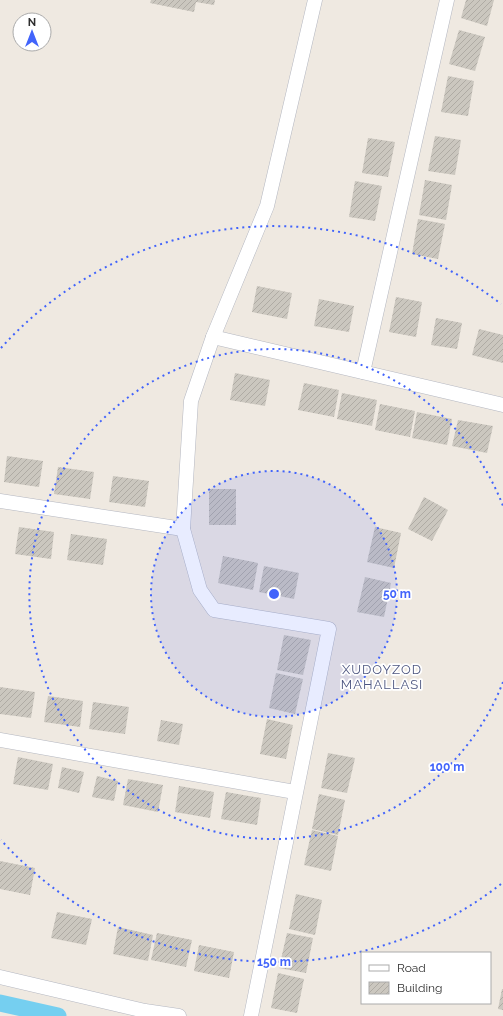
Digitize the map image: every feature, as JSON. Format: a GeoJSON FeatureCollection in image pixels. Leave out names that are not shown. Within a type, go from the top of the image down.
{"type":"FeatureCollection","features":[{"type":"Feature","properties":{"kind":"street"},"geometry":{"type":"LineString","coordinates":[[252,1016],[295,792],[329,629],[214,610],[200,590],[183,529],[191,401],[213,337],[267,206],[315,0]]}},
{"type":"Feature","properties":{"kind":"street"},"geometry":{"type":"LineString","coordinates":[[363,372],[447,0]]}},
{"type":"Feature","properties":{"kind":"street"},"geometry":{"type":"LineString","coordinates":[[213,337],[503,405]]}},
{"type":"Feature","properties":{"kind":"street"},"geometry":{"type":"LineString","coordinates":[[0,501],[183,529]]}},
{"type":"Feature","properties":{"kind":"street"},"geometry":{"type":"LineString","coordinates":[[0,740],[295,792]]}},
{"type":"Feature","properties":{"kind":"street"},"geometry":{"type":"LineString","coordinates":[[0,976],[145,1011],[179,1016]]}},
{"type":"Feature","properties":{"kind":"building"},"geometry":{"type":"Polygon","coordinates":[[[151,0],[215,0],[214,5],[196,2],[194,12],[150,3],[151,0]]]}},
{"type":"Feature","properties":{"kind":"building"},"geometry":{"type":"Polygon","coordinates":[[[466,0],[494,0],[487,26],[461,18],[466,0]]]}},
{"type":"Feature","properties":{"kind":"building"},"geometry":{"type":"Polygon","coordinates":[[[459,30],[485,37],[475,71],[449,64],[459,30]]]}},
{"type":"Feature","properties":{"kind":"building"},"geometry":{"type":"Polygon","coordinates":[[[448,76],[474,81],[468,116],[441,112],[448,76]]]}},
{"type":"Feature","properties":{"kind":"building"},"geometry":{"type":"Polygon","coordinates":[[[435,136],[461,140],[455,175],[428,171],[435,136]]]}},
{"type":"Feature","properties":{"kind":"building"},"geometry":{"type":"Polygon","coordinates":[[[368,138],[395,142],[388,177],[362,173],[368,138]]]}},
{"type":"Feature","properties":{"kind":"building"},"geometry":{"type":"Polygon","coordinates":[[[425,180],[452,185],[446,220],[419,215],[425,180]]]}},
{"type":"Feature","properties":{"kind":"building"},"geometry":{"type":"Polygon","coordinates":[[[355,181],[382,186],[375,221],[349,217],[355,181]]]}},
{"type":"Feature","properties":{"kind":"building"},"geometry":{"type":"Polygon","coordinates":[[[418,219],[445,224],[438,259],[412,254],[418,219]]]}},
{"type":"Feature","properties":{"kind":"building"},"geometry":{"type":"Polygon","coordinates":[[[257,286],[292,293],[287,319],[252,312],[257,286]]]}},
{"type":"Feature","properties":{"kind":"building"},"geometry":{"type":"Polygon","coordinates":[[[396,297],[422,302],[416,337],[389,332],[396,297]]]}},
{"type":"Feature","properties":{"kind":"building"},"geometry":{"type":"Polygon","coordinates":[[[319,299],[354,306],[349,332],[314,326],[319,299]]]}},
{"type":"Feature","properties":{"kind":"building"},"geometry":{"type":"Polygon","coordinates":[[[436,318],[462,323],[457,349],[431,345],[436,318]]]}},
{"type":"Feature","properties":{"kind":"building"},"geometry":{"type":"Polygon","coordinates":[[[479,329],[503,335],[503,363],[472,355],[479,329]]]}},
{"type":"Feature","properties":{"kind":"building"},"geometry":{"type":"Polygon","coordinates":[[[235,373],[270,380],[265,406],[230,400],[235,373]]]}},
{"type":"Feature","properties":{"kind":"building"},"geometry":{"type":"Polygon","coordinates":[[[304,383],[339,390],[334,417],[298,410],[304,383]]]}},
{"type":"Feature","properties":{"kind":"building"},"geometry":{"type":"Polygon","coordinates":[[[342,393],[377,400],[372,426],[337,419],[342,393]]]}},
{"type":"Feature","properties":{"kind":"building"},"geometry":{"type":"Polygon","coordinates":[[[380,404],[415,411],[410,437],[375,430],[380,404]]]}},
{"type":"Feature","properties":{"kind":"building"},"geometry":{"type":"Polygon","coordinates":[[[417,412],[452,419],[447,445],[412,438],[417,412]]]}},
{"type":"Feature","properties":{"kind":"building"},"geometry":{"type":"Polygon","coordinates":[[[458,420],[493,426],[487,453],[452,446],[458,420]]]}},
{"type":"Feature","properties":{"kind":"building"},"geometry":{"type":"Polygon","coordinates":[[[7,456],[43,461],[39,487],[4,482],[7,456]]]}},
{"type":"Feature","properties":{"kind":"building"},"geometry":{"type":"Polygon","coordinates":[[[58,467],[94,472],[90,499],[54,494],[58,467]]]}},
{"type":"Feature","properties":{"kind":"building"},"geometry":{"type":"Polygon","coordinates":[[[113,476],[149,481],[145,507],[109,502],[113,476]]]}},
{"type":"Feature","properties":{"kind":"building"},"geometry":{"type":"Polygon","coordinates":[[[209,489],[236,489],[236,525],[209,525],[209,489]]]}},
{"type":"Feature","properties":{"kind":"building"},"geometry":{"type":"Polygon","coordinates":[[[424,497],[448,510],[432,541],[408,529],[424,497]]]}},
{"type":"Feature","properties":{"kind":"building"},"geometry":{"type":"Polygon","coordinates":[[[19,527],[54,532],[51,559],[15,554],[19,527]]]}},
{"type":"Feature","properties":{"kind":"building"},"geometry":{"type":"Polygon","coordinates":[[[375,527],[401,533],[394,568],[367,562],[375,527]]]}},
{"type":"Feature","properties":{"kind":"building"},"geometry":{"type":"Polygon","coordinates":[[[71,534],[107,539],[103,565],[67,560],[71,534]]]}},
{"type":"Feature","properties":{"kind":"building"},"geometry":{"type":"Polygon","coordinates":[[[223,556],[258,563],[253,590],[218,583],[223,556]]]}},
{"type":"Feature","properties":{"kind":"building"},"geometry":{"type":"Polygon","coordinates":[[[264,566],[299,573],[294,599],[259,592],[264,566]]]}},
{"type":"Feature","properties":{"kind":"building"},"geometry":{"type":"Polygon","coordinates":[[[365,577],[391,583],[384,617],[357,612],[365,577]]]}},
{"type":"Feature","properties":{"kind":"building"},"geometry":{"type":"Polygon","coordinates":[[[284,635],[311,640],[303,675],[277,670],[284,635]]]}},
{"type":"Feature","properties":{"kind":"building"},"geometry":{"type":"Polygon","coordinates":[[[276,673],[303,679],[295,714],[269,708],[276,673]]]}},
{"type":"Feature","properties":{"kind":"building"},"geometry":{"type":"Polygon","coordinates":[[[0,687],[35,692],[31,718],[0,714],[0,687]]]}},
{"type":"Feature","properties":{"kind":"building"},"geometry":{"type":"Polygon","coordinates":[[[48,696],[83,701],[80,727],[44,722],[48,696]]]}},
{"type":"Feature","properties":{"kind":"building"},"geometry":{"type":"Polygon","coordinates":[[[93,702],[129,707],[125,734],[89,729],[93,702]]]}},
{"type":"Feature","properties":{"kind":"building"},"geometry":{"type":"Polygon","coordinates":[[[267,719],[293,725],[286,759],[260,754],[267,719]]]}},
{"type":"Feature","properties":{"kind":"building"},"geometry":{"type":"Polygon","coordinates":[[[161,720],[183,724],[179,745],[157,741],[161,720]]]}},
{"type":"Feature","properties":{"kind":"building"},"geometry":{"type":"Polygon","coordinates":[[[328,753],[355,758],[347,793],[321,788],[328,753]]]}},
{"type":"Feature","properties":{"kind":"building"},"geometry":{"type":"Polygon","coordinates":[[[18,757],[53,764],[48,790],[13,784],[18,757]]]}},
{"type":"Feature","properties":{"kind":"building"},"geometry":{"type":"Polygon","coordinates":[[[62,767],[84,772],[79,793],[58,788],[62,767]]]}},
{"type":"Feature","properties":{"kind":"building"},"geometry":{"type":"Polygon","coordinates":[[[97,776],[118,781],[114,801],[92,797],[97,776]]]}},
{"type":"Feature","properties":{"kind":"building"},"geometry":{"type":"Polygon","coordinates":[[[128,779],[163,785],[158,812],[123,805],[128,779]]]}},
{"type":"Feature","properties":{"kind":"building"},"geometry":{"type":"Polygon","coordinates":[[[179,786],[214,792],[210,818],[175,812],[179,786]]]}},
{"type":"Feature","properties":{"kind":"building"},"geometry":{"type":"Polygon","coordinates":[[[226,792],[261,798],[257,825],[221,819],[226,792]]]}},
{"type":"Feature","properties":{"kind":"building"},"geometry":{"type":"Polygon","coordinates":[[[319,794],[345,800],[338,835],[312,829],[319,794]]]}},
{"type":"Feature","properties":{"kind":"building"},"geometry":{"type":"Polygon","coordinates":[[[312,830],[338,836],[331,871],[304,865],[312,830]]]}},
{"type":"Feature","properties":{"kind":"building"},"geometry":{"type":"Polygon","coordinates":[[[0,861],[35,868],[30,895],[0,889],[0,861]]]}},
{"type":"Feature","properties":{"kind":"building"},"geometry":{"type":"Polygon","coordinates":[[[296,894],[322,900],[315,935],[289,929],[296,894]]]}},
{"type":"Feature","properties":{"kind":"building"},"geometry":{"type":"Polygon","coordinates":[[[57,912],[92,919],[86,945],[51,938],[57,912]]]}},
{"type":"Feature","properties":{"kind":"building"},"geometry":{"type":"Polygon","coordinates":[[[118,927],[153,935],[148,961],[113,954],[118,927]]]}},
{"type":"Feature","properties":{"kind":"building"},"geometry":{"type":"Polygon","coordinates":[[[157,933],[192,940],[186,967],[151,960],[157,933]]]}},
{"type":"Feature","properties":{"kind":"building"},"geometry":{"type":"Polygon","coordinates":[[[287,933],[313,938],[306,973],[279,968],[287,933]]]}},
{"type":"Feature","properties":{"kind":"building"},"geometry":{"type":"Polygon","coordinates":[[[199,945],[234,952],[229,978],[194,971],[199,945]]]}},
{"type":"Feature","properties":{"kind":"building"},"geometry":{"type":"Polygon","coordinates":[[[278,973],[304,979],[297,1013],[271,1008],[278,973]]]}},
{"type":"Feature","properties":{"kind":"building"},"geometry":{"type":"Polygon","coordinates":[[[503,989],[503,1010],[498,1009],[503,989]]]}},
{"type":"Feature","properties":{"kind":"waterway"},"geometry":{"type":"LineString","coordinates":[[0,1003],[58,1016]]}},
{"type":"Feature","properties":{"kind":"district","name":"XUDOYZOD MAHALLASI"},"geometry":{"type":"Point","coordinates":[382,676]}}]}
